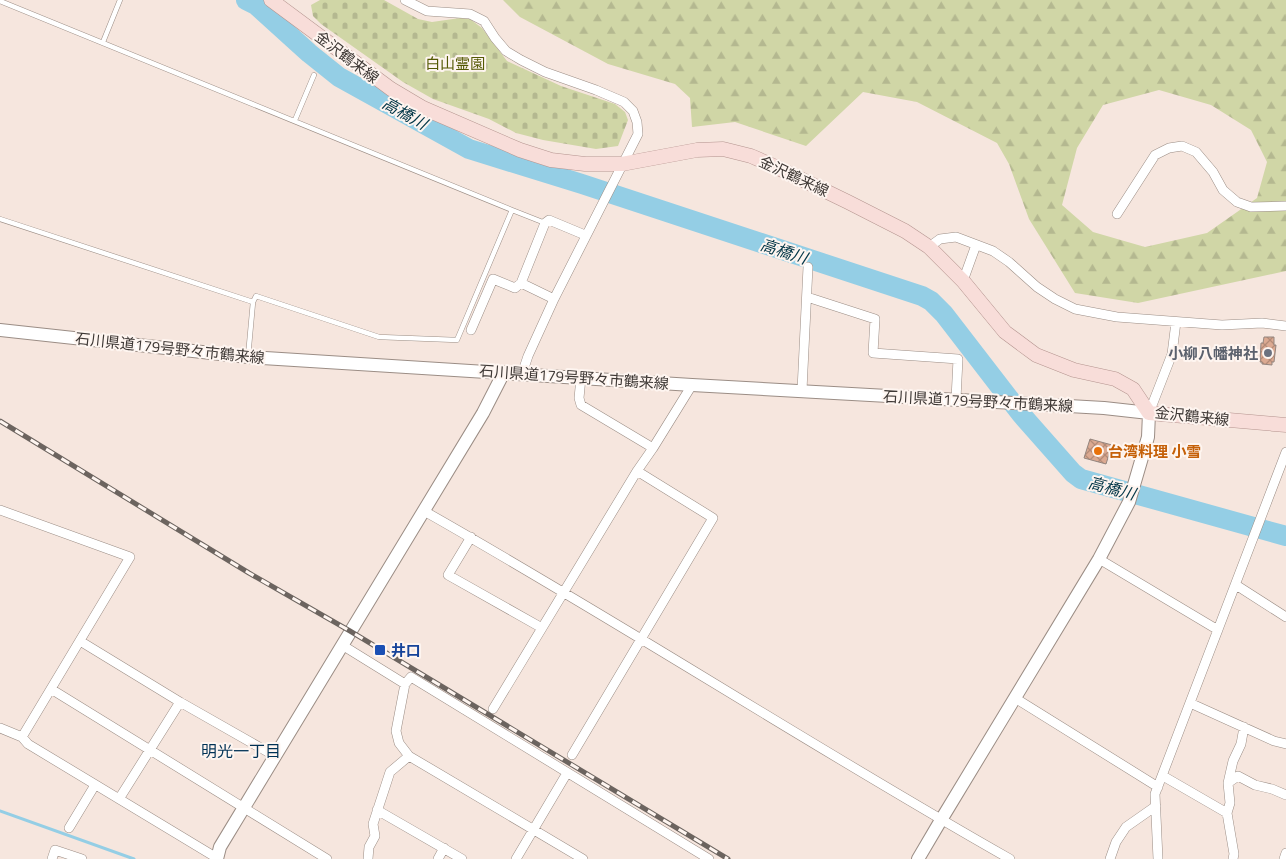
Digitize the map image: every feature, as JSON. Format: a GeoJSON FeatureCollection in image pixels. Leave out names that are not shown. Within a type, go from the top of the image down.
{"type":"FeatureCollection","features":[{"type":"Feature","properties":{"kind":"main road","name":"金沢鶴来線"},"geometry":{"type":"LineString","coordinates":[[271,0],[360,68],[391,89],[423,108],[520,150],[551,160],[585,164],[622,164],[697,150],[723,149],[751,156],[905,231],[929,247],[963,281],[1005,332],[1036,354],[1074,370],[1115,379],[1132,389],[1149,413],[1286,424]]}},
{"type":"Feature","properties":{"kind":"main road","name":"石川県道179号野々市鶴来線"},"geometry":{"type":"LineString","coordinates":[[0,330],[248,356],[692,385],[1104,408],[1149,413]]}},
{"type":"Feature","properties":{"kind":"main road"},"geometry":{"type":"LineString","coordinates":[[217,859],[220,847],[483,413],[504,372]]}},
{"type":"Feature","properties":{"kind":"main road"},"geometry":{"type":"LineString","coordinates":[[918,859],[1099,559],[1131,494],[1148,437],[1149,413]]}},
{"type":"Feature","properties":{"kind":"street"},"geometry":{"type":"LineString","coordinates":[[405,0],[426,11],[470,14],[484,21],[495,38],[506,50],[521,60],[545,72],[624,102],[633,111],[638,122],[638,134],[604,197],[554,299],[528,356],[522,374]]}},
{"type":"Feature","properties":{"kind":"street"},"geometry":{"type":"LineString","coordinates":[[1117,214],[1155,155],[1170,148],[1182,146],[1196,152],[1214,172],[1223,190],[1237,202],[1251,207],[1286,206]]}},
{"type":"Feature","properties":{"kind":"street"},"geometry":{"type":"LineString","coordinates":[[470,330],[493,279],[515,288],[521,283],[545,223],[549,220],[585,235]]}},
{"type":"Feature","properties":{"kind":"street"},"geometry":{"type":"LineString","coordinates":[[929,247],[940,240],[956,237],[993,251],[1009,262],[1037,287],[1075,310],[1117,317],[1176,322],[1222,325],[1262,322],[1286,326]]}},
{"type":"Feature","properties":{"kind":"street"},"geometry":{"type":"LineString","coordinates":[[963,281],[976,245]]}},
{"type":"Feature","properties":{"kind":"street"},"geometry":{"type":"LineString","coordinates":[[802,390],[808,266]]}},
{"type":"Feature","properties":{"kind":"street"},"geometry":{"type":"LineString","coordinates":[[521,283],[554,299]]}},
{"type":"Feature","properties":{"kind":"street"},"geometry":{"type":"LineString","coordinates":[[807,298],[875,319],[873,353],[958,359],[956,399]]}},
{"type":"Feature","properties":{"kind":"street"},"geometry":{"type":"LineString","coordinates":[[1149,413],[1172,354],[1176,322]]}},
{"type":"Feature","properties":{"kind":"street"},"geometry":{"type":"LineString","coordinates":[[581,378],[580,405],[654,448]]}},
{"type":"Feature","properties":{"kind":"street"},"geometry":{"type":"LineString","coordinates":[[493,708],[637,471],[654,448],[692,385]]}},
{"type":"Feature","properties":{"kind":"street"},"geometry":{"type":"LineString","coordinates":[[1158,859],[1155,794],[1286,452]]}},
{"type":"Feature","properties":{"kind":"street"},"geometry":{"type":"LineString","coordinates":[[572,754],[642,640],[713,518],[637,471]]}},
{"type":"Feature","properties":{"kind":"street"},"geometry":{"type":"LineString","coordinates":[[0,510],[130,557],[22,737]]}},
{"type":"Feature","properties":{"kind":"street"},"geometry":{"type":"LineString","coordinates":[[424,511],[565,592],[940,820],[1010,859]]}},
{"type":"Feature","properties":{"kind":"street"},"geometry":{"type":"LineString","coordinates":[[471,537],[448,575],[542,628]]}},
{"type":"Feature","properties":{"kind":"street"},"geometry":{"type":"LineString","coordinates":[[1099,559],[1218,630]]}},
{"type":"Feature","properties":{"kind":"street"},"geometry":{"type":"LineString","coordinates":[[1236,584],[1286,617]]}},
{"type":"Feature","properties":{"kind":"street"},"geometry":{"type":"LineString","coordinates":[[80,641],[180,702],[275,756]]}},
{"type":"Feature","properties":{"kind":"street"},"geometry":{"type":"LineString","coordinates":[[342,645],[405,684]]}},
{"type":"Feature","properties":{"kind":"street"},"geometry":{"type":"LineString","coordinates":[[583,859],[409,756],[399,743],[396,732],[405,684],[410,677],[709,859]]}},
{"type":"Feature","properties":{"kind":"street"},"geometry":{"type":"LineString","coordinates":[[51,689],[328,859]]}},
{"type":"Feature","properties":{"kind":"street"},"geometry":{"type":"LineString","coordinates":[[1015,698],[1158,787]]}},
{"type":"Feature","properties":{"kind":"street"},"geometry":{"type":"LineString","coordinates":[[119,799],[180,702]]}},
{"type":"Feature","properties":{"kind":"street"},"geometry":{"type":"LineString","coordinates":[[1190,703],[1286,744]]}},
{"type":"Feature","properties":{"kind":"street"},"geometry":{"type":"LineString","coordinates":[[1233,859],[1234,854],[1227,813],[1230,803],[1228,783],[1233,761],[1241,744],[1244,727]]}},
{"type":"Feature","properties":{"kind":"street"},"geometry":{"type":"LineString","coordinates":[[0,728],[22,737],[28,744],[217,859]]}},
{"type":"Feature","properties":{"kind":"street"},"geometry":{"type":"LineString","coordinates":[[368,859],[369,847],[374,836],[373,824],[390,772],[409,756]]}},
{"type":"Feature","properties":{"kind":"street"},"geometry":{"type":"LineString","coordinates":[[516,859],[567,773]]}},
{"type":"Feature","properties":{"kind":"street"},"geometry":{"type":"LineString","coordinates":[[1163,776],[1227,813]]}},
{"type":"Feature","properties":{"kind":"street"},"geometry":{"type":"LineString","coordinates":[[1228,783],[1238,776],[1255,786],[1272,789],[1286,795]]}},
{"type":"Feature","properties":{"kind":"street"},"geometry":{"type":"LineString","coordinates":[[69,828],[95,785]]}},
{"type":"Feature","properties":{"kind":"street"},"geometry":{"type":"LineString","coordinates":[[1110,859],[1116,842],[1126,827],[1156,806]]}},
{"type":"Feature","properties":{"kind":"street"},"geometry":{"type":"LineString","coordinates":[[377,810],[462,859]]}},
{"type":"Feature","properties":{"kind":"street"},"geometry":{"type":"LineString","coordinates":[[438,859],[444,848]]}},
{"type":"Feature","properties":{"kind":"street"},"geometry":{"type":"LineString","coordinates":[[52,859],[55,850],[82,859]]}},
{"type":"Feature","properties":{"kind":"street"},"geometry":{"type":"LineString","coordinates":[[1284,859],[1286,853]]}},
{"type":"Feature","properties":{"kind":"lane"},"geometry":{"type":"LineString","coordinates":[[102,42],[120,0]]}},
{"type":"Feature","properties":{"kind":"lane"},"geometry":{"type":"LineString","coordinates":[[0,1],[545,223]]}},
{"type":"Feature","properties":{"kind":"lane"},"geometry":{"type":"LineString","coordinates":[[295,120],[314,75]]}},
{"type":"Feature","properties":{"kind":"lane"},"geometry":{"type":"LineString","coordinates":[[248,356],[253,302],[256,296],[379,337],[458,340],[512,210]]}},
{"type":"Feature","properties":{"kind":"lane"},"geometry":{"type":"LineString","coordinates":[[0,219],[253,302]]}},
{"type":"Feature","properties":{"kind":"green space","name":"白山霊園"},"geometry":{"type":"Polygon","coordinates":[[[320,0],[384,0],[418,19],[432,22],[460,18],[470,19],[482,28],[507,61],[561,86],[615,104],[625,112],[628,120],[618,146],[596,149],[543,140],[516,133],[489,119],[433,99],[403,82],[321,24],[313,16],[311,5],[320,0]]]}},
{"type":"Feature","properties":{"kind":"green space"},"geometry":{"type":"Polygon","coordinates":[[[503,0],[1286,0],[1286,271],[1138,303],[1075,293],[1029,219],[1009,164],[997,143],[917,102],[863,92],[806,146],[735,122],[692,127],[690,98],[675,84],[608,64],[520,17],[503,0]],[[1159,90],[1103,105],[1077,148],[1062,205],[1093,232],[1145,247],[1207,233],[1257,198],[1267,162],[1251,130],[1211,105],[1159,90]]]}},
{"type":"Feature","properties":{"kind":"building","name":"小柳八幡神社"},"geometry":{"type":"Polygon","coordinates":[[[1264,337],[1274,337],[1274,345],[1276,345],[1272,365],[1260,362],[1261,343],[1263,343],[1264,337]]]}},
{"type":"Feature","properties":{"kind":"building","name":"台湾料理 小雪"},"geometry":{"type":"Polygon","coordinates":[[[1090,439],[1112,445],[1106,464],[1084,458],[1090,439]]]}},
{"type":"Feature","properties":{"kind":"waterway","name":"高橋川"},"geometry":{"type":"LineString","coordinates":[[246,0],[256,5],[309,53],[339,77],[469,149],[582,184],[922,296],[931,301],[944,314],[1021,414],[1073,473],[1081,479],[1286,536]]}},
{"type":"Feature","properties":{"kind":"waterway"},"geometry":{"type":"LineString","coordinates":[[0,811],[134,859]]}},
{"type":"Feature","properties":{"kind":"railway"},"geometry":{"type":"LineString","coordinates":[[0,421],[249,573],[350,631],[728,859]]}},
{"type":"Feature","properties":{"kind":"place","name":"小柳八幡神社"},"geometry":{"type":"Point","coordinates":[1268,353]}},
{"type":"Feature","properties":{"kind":"place","name":"台湾料理 小雪"},"geometry":{"type":"Point","coordinates":[1098,451]}},
{"type":"Feature","properties":{"kind":"place","name":"井口"},"geometry":{"type":"Point","coordinates":[380,650]}},
{"type":"Feature","properties":{"kind":"district","name":"明光一丁目"},"geometry":{"type":"Point","coordinates":[241,751]}}]}
